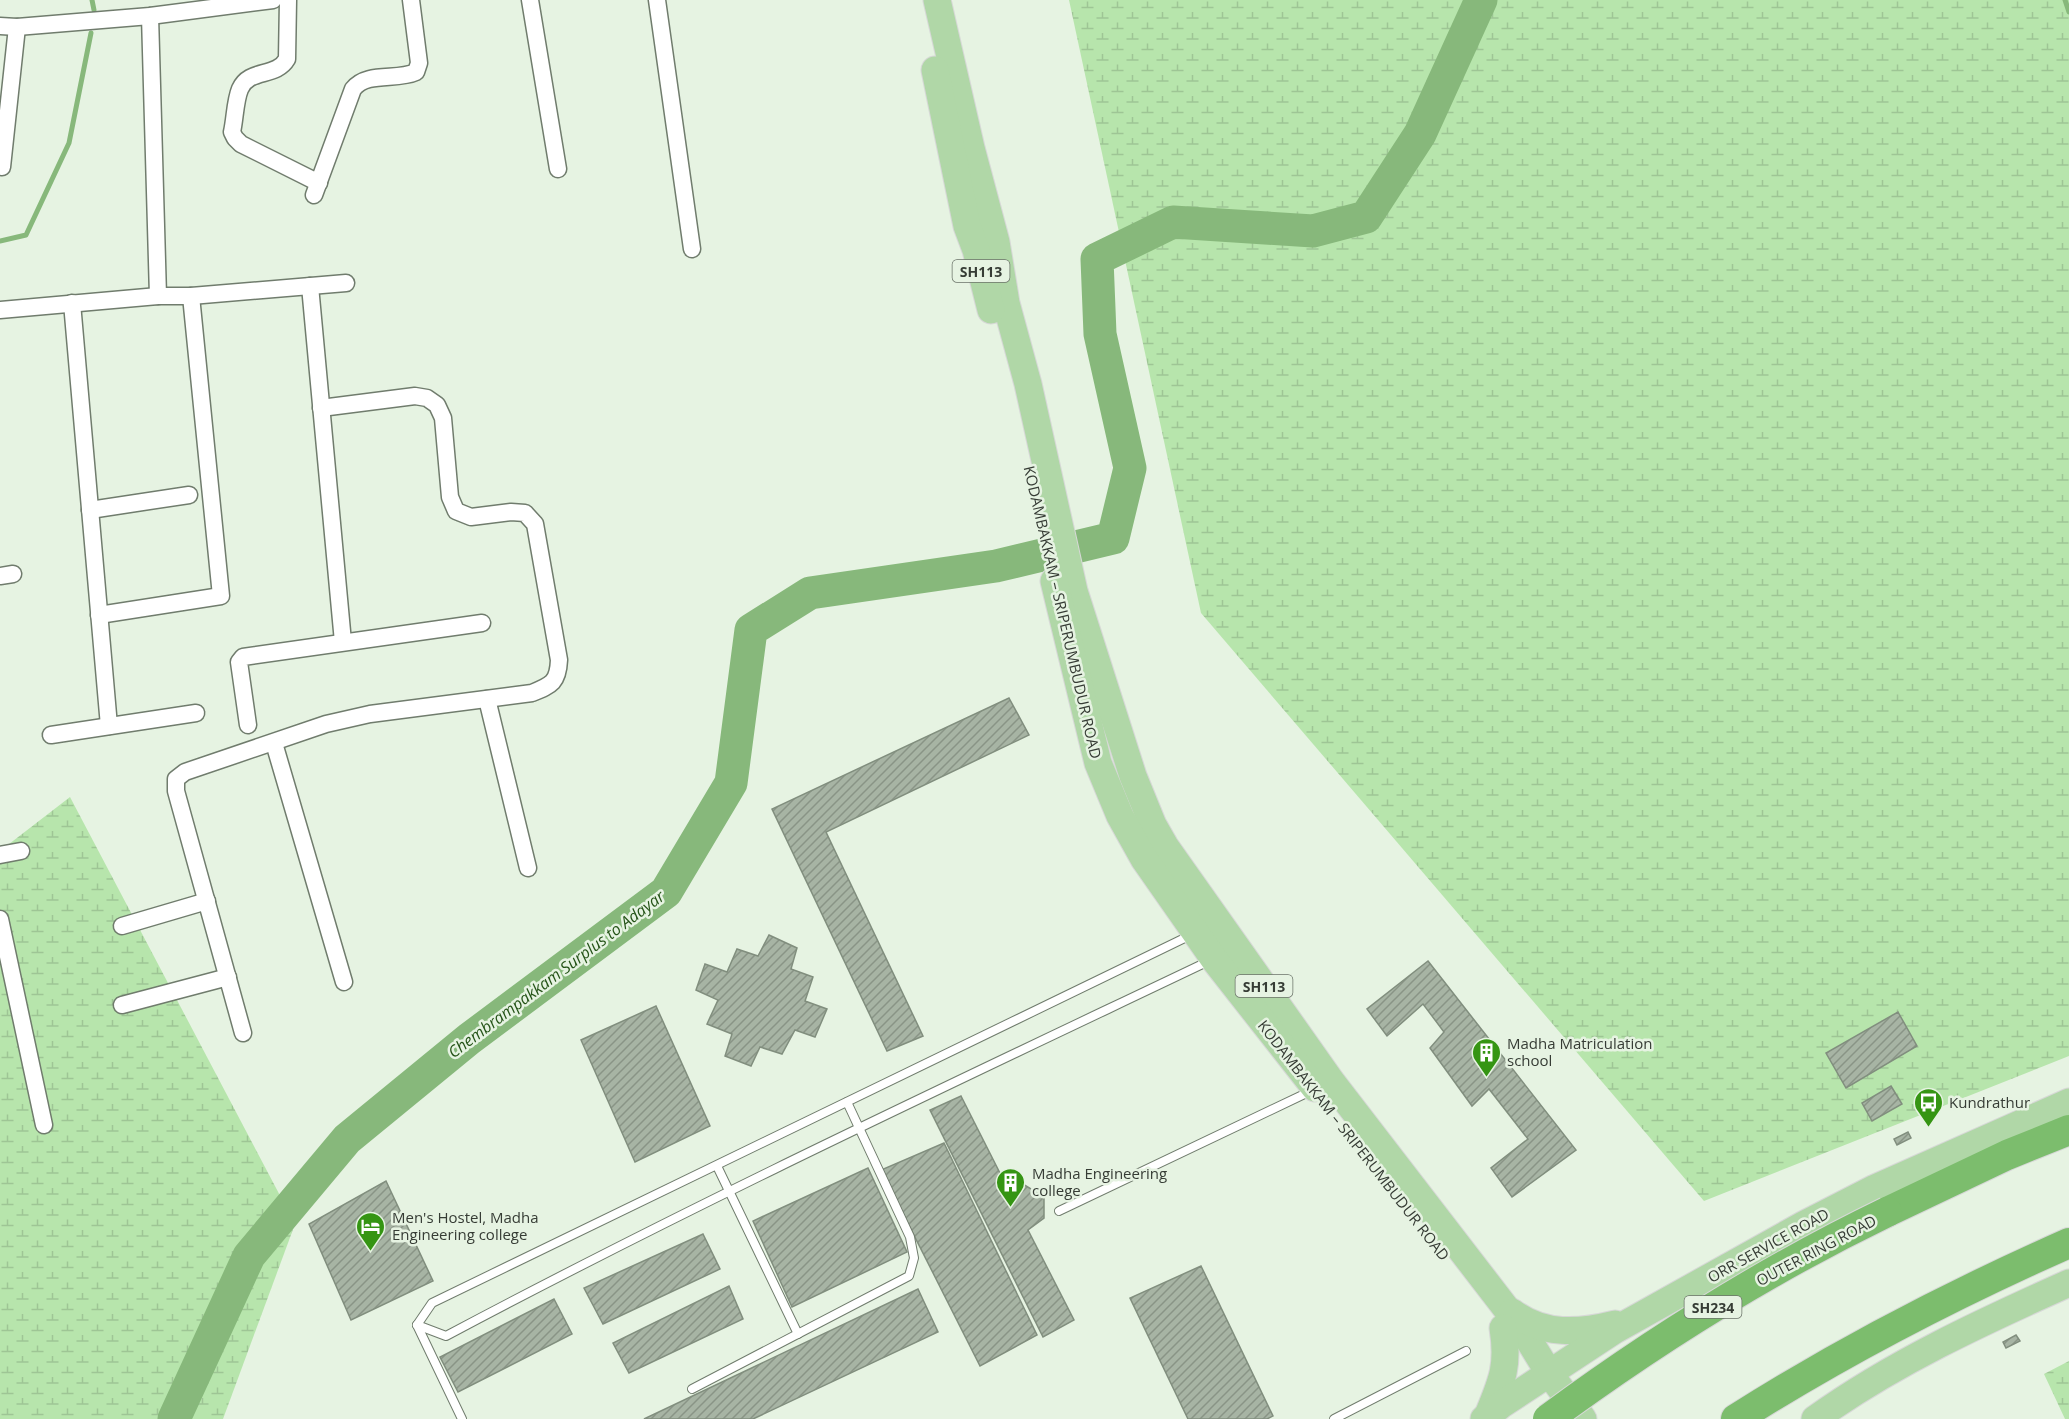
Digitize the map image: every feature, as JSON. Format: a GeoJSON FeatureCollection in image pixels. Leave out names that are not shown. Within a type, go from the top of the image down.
{"type":"FeatureCollection","features":[{"type":"Feature","properties":{"kind":"highway","name":"OUTER RING ROAD"},"geometry":{"type":"LineString","coordinates":[[1548,1419],[1611,1373],[1692,1319],[1784,1266],[1887,1212],[2007,1155],[2069,1130]]}},
{"type":"Feature","properties":{"kind":"highway"},"geometry":{"type":"LineString","coordinates":[[1736,1419],[1840,1358],[1947,1301],[2013,1267],[2069,1243]]}},
{"type":"Feature","properties":{"kind":"main road","name":"KODAMBAKKAM – SRIPERUMBUDUR ROAD"},"geometry":{"type":"LineString","coordinates":[[921,0],[967,226],[976,250],[1056,551]]}},
{"type":"Feature","properties":{"kind":"main road","name":"KODAMBAKKAM – SRIPERUMBUDUR ROAD"},"geometry":{"type":"LineString","coordinates":[[938,0],[971,148],[996,242],[1006,303],[1028,384],[1056,551],[1098,764],[1109,792],[1143,859],[1208,927],[1323,1085],[1504,1318],[1538,1352],[1583,1419]]}},
{"type":"Feature","properties":{"kind":"main road","name":"ORR SERVICE ROAD"},"geometry":{"type":"LineString","coordinates":[[1486,1417],[1635,1319],[1797,1228],[1875,1188],[2069,1102]]}},
{"type":"Feature","properties":{"kind":"main road"},"geometry":{"type":"LineString","coordinates":[[1815,1419],[1884,1375],[2012,1308],[2069,1283]]}},
{"type":"Feature","properties":{"kind":"main road"},"geometry":{"type":"LineString","coordinates":[[1884,1375],[1916,1368],[1980,1344],[2069,1298]]}},
{"type":"Feature","properties":{"kind":"main road"},"geometry":{"type":"LineString","coordinates":[[1486,1417],[1498,1392],[1506,1362],[1504,1318],[1522,1320],[1555,1330],[1583,1331],[1635,1319]]}},
{"type":"Feature","properties":{"kind":"street"},"geometry":{"type":"LineString","coordinates":[[0,26],[17,27],[150,16],[273,0]]}},
{"type":"Feature","properties":{"kind":"street"},"geometry":{"type":"LineString","coordinates":[[288,0],[287,59],[284,65],[273,71],[253,75],[240,89],[232,132],[241,144],[317,189],[353,89],[358,82],[408,76],[416,72],[419,63],[411,0]]}},
{"type":"Feature","properties":{"kind":"street"},"geometry":{"type":"LineString","coordinates":[[530,0],[558,169]]}},
{"type":"Feature","properties":{"kind":"street"},"geometry":{"type":"LineString","coordinates":[[657,0],[692,249]]}},
{"type":"Feature","properties":{"kind":"street"},"geometry":{"type":"LineString","coordinates":[[150,16],[158,296]]}},
{"type":"Feature","properties":{"kind":"street"},"geometry":{"type":"LineString","coordinates":[[2,167],[17,27]]}},
{"type":"Feature","properties":{"kind":"street"},"geometry":{"type":"LineString","coordinates":[[0,310],[346,283]]}},
{"type":"Feature","properties":{"kind":"street"},"geometry":{"type":"LineString","coordinates":[[310,286],[343,642]]}},
{"type":"Feature","properties":{"kind":"street"},"geometry":{"type":"LineString","coordinates":[[99,615],[221,596],[191,296]]}},
{"type":"Feature","properties":{"kind":"street"},"geometry":{"type":"LineString","coordinates":[[72,303],[109,726]]}},
{"type":"Feature","properties":{"kind":"street"},"geometry":{"type":"LineString","coordinates":[[243,1033],[176,791],[176,779],[185,772],[326,724],[370,714],[532,693],[550,685],[558,674],[559,660],[535,524],[525,513],[511,512],[471,517],[456,511],[450,497],[443,418],[437,405],[427,398],[416,396],[321,408]]}},
{"type":"Feature","properties":{"kind":"street"},"geometry":{"type":"LineString","coordinates":[[90,510],[189,495]]}},
{"type":"Feature","properties":{"kind":"street"},"geometry":{"type":"LineString","coordinates":[[248,725],[239,662],[243,657],[482,623]]}},
{"type":"Feature","properties":{"kind":"street"},"geometry":{"type":"LineString","coordinates":[[486,699],[528,868]]}},
{"type":"Feature","properties":{"kind":"street"},"geometry":{"type":"LineString","coordinates":[[51,735],[196,713]]}},
{"type":"Feature","properties":{"kind":"street"},"geometry":{"type":"LineString","coordinates":[[274,743],[344,982]]}},
{"type":"Feature","properties":{"kind":"street"},"geometry":{"type":"LineString","coordinates":[[0,855],[21,851]]}},
{"type":"Feature","properties":{"kind":"street"},"geometry":{"type":"LineString","coordinates":[[122,926],[207,901]]}},
{"type":"Feature","properties":{"kind":"street"},"geometry":{"type":"LineString","coordinates":[[0,919],[44,1125]]}},
{"type":"Feature","properties":{"kind":"street"},"geometry":{"type":"LineString","coordinates":[[122,1005],[228,977]]}},
{"type":"Feature","properties":{"kind":"lane"},"geometry":{"type":"LineString","coordinates":[[417,1324],[432,1304],[1208,927]]}},
{"type":"Feature","properties":{"kind":"lane"},"geometry":{"type":"LineString","coordinates":[[417,1324],[446,1336],[568,1271],[1226,953]]}},
{"type":"Feature","properties":{"kind":"lane"},"geometry":{"type":"LineString","coordinates":[[1059,1211],[1323,1085]]}},
{"type":"Feature","properties":{"kind":"lane"},"geometry":{"type":"LineString","coordinates":[[692,1389],[909,1276],[914,1258],[910,1237],[847,1102]]}},
{"type":"Feature","properties":{"kind":"lane"},"geometry":{"type":"LineString","coordinates":[[717,1166],[798,1335]]}},
{"type":"Feature","properties":{"kind":"lane"},"geometry":{"type":"LineString","coordinates":[[417,1324],[462,1419]]}},
{"type":"Feature","properties":{"kind":"lane"},"geometry":{"type":"LineString","coordinates":[[1334,1419],[1467,1351]]}},
{"type":"Feature","properties":{"kind":"green space"},"geometry":{"type":"Polygon","coordinates":[[[1069,0],[2069,0],[2069,1056],[1704,1201],[1201,613],[1069,0]]]}},
{"type":"Feature","properties":{"kind":"green space"},"geometry":{"type":"Polygon","coordinates":[[[70,797],[295,1224],[223,1419],[0,1419],[0,851],[70,797]]]}},
{"type":"Feature","properties":{"kind":"green space"},"geometry":{"type":"Polygon","coordinates":[[[2069,1361],[2069,1419],[2065,1419],[2044,1374],[2069,1361]]]}},
{"type":"Feature","properties":{"kind":"building"},"geometry":{"type":"Polygon","coordinates":[[[1009,698],[1029,735],[826,832],[923,1036],[887,1051],[772,809],[1009,698]]]}},
{"type":"Feature","properties":{"kind":"building"},"geometry":{"type":"Polygon","coordinates":[[[769,935],[797,948],[791,969],[813,977],[805,1001],[827,1009],[815,1037],[795,1030],[782,1054],[760,1047],[751,1066],[725,1056],[732,1034],[707,1024],[718,1000],[696,990],[705,964],[727,972],[737,949],[758,956],[769,935]]]}},
{"type":"Feature","properties":{"kind":"building","name":"Madha Matriculation school"},"geometry":{"type":"Polygon","coordinates":[[[1428,961],[1576,1150],[1512,1197],[1491,1168],[1528,1139],[1489,1089],[1472,1106],[1430,1048],[1444,1032],[1423,1004],[1387,1036],[1367,1009],[1428,961]]]}},
{"type":"Feature","properties":{"kind":"building"},"geometry":{"type":"Polygon","coordinates":[[[656,1006],[710,1126],[635,1162],[581,1040],[656,1006]]]}},
{"type":"Feature","properties":{"kind":"building"},"geometry":{"type":"Polygon","coordinates":[[[1898,1012],[1917,1046],[1846,1088],[1826,1053],[1898,1012]]]}},
{"type":"Feature","properties":{"kind":"building"},"geometry":{"type":"Polygon","coordinates":[[[1891,1086],[1902,1104],[1872,1121],[1862,1103],[1891,1086]]]}},
{"type":"Feature","properties":{"kind":"building","name":"Madha Engineering college"},"geometry":{"type":"Polygon","coordinates":[[[961,1096],[1006,1185],[1023,1184],[1044,1197],[1044,1218],[1028,1230],[1074,1320],[1043,1337],[930,1110],[961,1096]]]}},
{"type":"Feature","properties":{"kind":"building"},"geometry":{"type":"Polygon","coordinates":[[[1908,1132],[1911,1138],[1897,1145],[1894,1139],[1908,1132]]]}},
{"type":"Feature","properties":{"kind":"building"},"geometry":{"type":"Polygon","coordinates":[[[944,1143],[1037,1335],[980,1366],[881,1170],[944,1143]]]}},
{"type":"Feature","properties":{"kind":"building"},"geometry":{"type":"Polygon","coordinates":[[[868,1168],[907,1252],[792,1307],[753,1221],[868,1168]]]}},
{"type":"Feature","properties":{"kind":"building","name":"Men's Hostel, Madha Engineering college"},"geometry":{"type":"Polygon","coordinates":[[[386,1181],[433,1281],[351,1320],[309,1224],[386,1181]]]}},
{"type":"Feature","properties":{"kind":"building"},"geometry":{"type":"Polygon","coordinates":[[[703,1234],[720,1269],[603,1324],[584,1288],[703,1234]]]}},
{"type":"Feature","properties":{"kind":"building"},"geometry":{"type":"Polygon","coordinates":[[[1201,1266],[1273,1416],[1267,1419],[1188,1419],[1130,1298],[1201,1266]]]}},
{"type":"Feature","properties":{"kind":"building"},"geometry":{"type":"Polygon","coordinates":[[[729,1286],[743,1319],[629,1373],[613,1343],[729,1286]]]}},
{"type":"Feature","properties":{"kind":"building"},"geometry":{"type":"Polygon","coordinates":[[[918,1289],[938,1332],[753,1419],[644,1419],[918,1289]]]}},
{"type":"Feature","properties":{"kind":"building"},"geometry":{"type":"Polygon","coordinates":[[[554,1299],[572,1334],[458,1392],[440,1357],[554,1299]]]}},
{"type":"Feature","properties":{"kind":"building"},"geometry":{"type":"Polygon","coordinates":[[[2016,1335],[2020,1341],[2006,1348],[2003,1342],[2016,1335]]]}},
{"type":"Feature","properties":{"kind":"waterway"},"geometry":{"type":"LineString","coordinates":[[92,0],[94,10]]}},
{"type":"Feature","properties":{"kind":"waterway","name":"Chembrampakkam Surplus to Adayar"},"geometry":{"type":"LineString","coordinates":[[174,1419],[249,1256],[347,1139],[469,1039],[666,892],[731,783],[751,630],[810,593],[996,566],[1113,538],[1130,468],[1100,334],[1097,259],[1173,222],[1313,231],[1366,217],[1420,134],[1481,0]]}},
{"type":"Feature","properties":{"kind":"waterway"},"geometry":{"type":"LineString","coordinates":[[2065,0],[2069,12]]}},
{"type":"Feature","properties":{"kind":"waterway"},"geometry":{"type":"LineString","coordinates":[[0,241],[26,235],[69,143],[91,33]]}},
{"type":"Feature","properties":{"kind":"place","name":"Madha Matriculation school"},"geometry":{"type":"Point","coordinates":[1486,1078]}},
{"type":"Feature","properties":{"kind":"place","name":"Kundrathur"},"geometry":{"type":"Point","coordinates":[1928,1128]}},
{"type":"Feature","properties":{"kind":"place","name":"Madha Engineering college"},"geometry":{"type":"Point","coordinates":[1011,1208]}},
{"type":"Feature","properties":{"kind":"place","name":"Men's Hostel, Madha Engineering college"},"geometry":{"type":"Point","coordinates":[371,1252]}}]}
